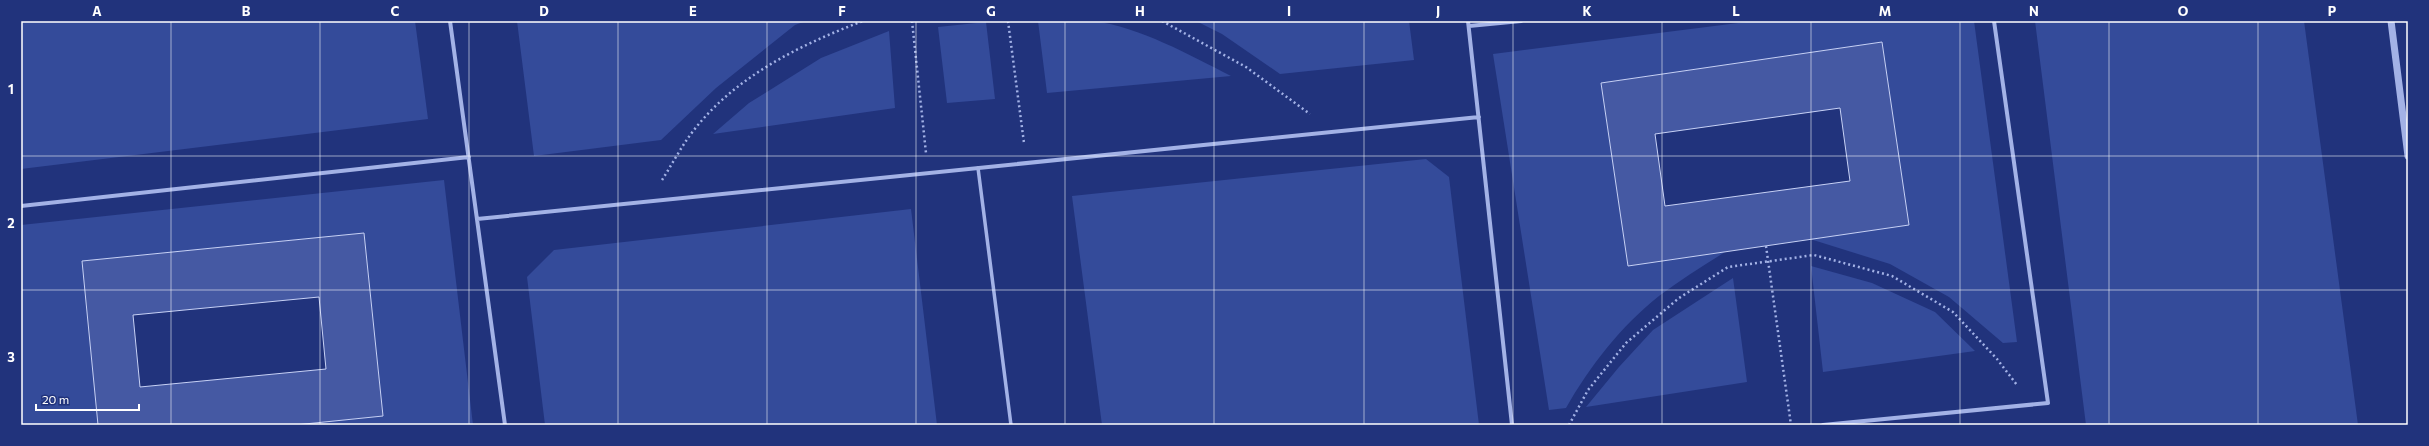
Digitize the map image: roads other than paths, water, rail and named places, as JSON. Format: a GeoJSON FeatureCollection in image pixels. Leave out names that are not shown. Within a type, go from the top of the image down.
{"type":"FeatureCollection","features":[{"type":"Feature","properties":{"kind":"street"},"geometry":{"type":"LineString","coordinates":[[450,21],[505,425]]}},
{"type":"Feature","properties":{"kind":"street"},"geometry":{"type":"LineString","coordinates":[[1468,21],[1512,425]]}},
{"type":"Feature","properties":{"kind":"street"},"geometry":{"type":"LineString","coordinates":[[1469,26],[1521,21]]}},
{"type":"Feature","properties":{"kind":"street"},"geometry":{"type":"LineString","coordinates":[[1823,425],[2048,403],[1994,21]]}},
{"type":"Feature","properties":{"kind":"street"},"geometry":{"type":"LineString","coordinates":[[2391,21],[2408,156]]}},
{"type":"Feature","properties":{"kind":"street"},"geometry":{"type":"LineString","coordinates":[[477,219],[1479,117]]}},
{"type":"Feature","properties":{"kind":"street"},"geometry":{"type":"LineString","coordinates":[[21,206],[469,157]]}},
{"type":"Feature","properties":{"kind":"street"},"geometry":{"type":"LineString","coordinates":[[978,168],[1011,425]]}}]}
